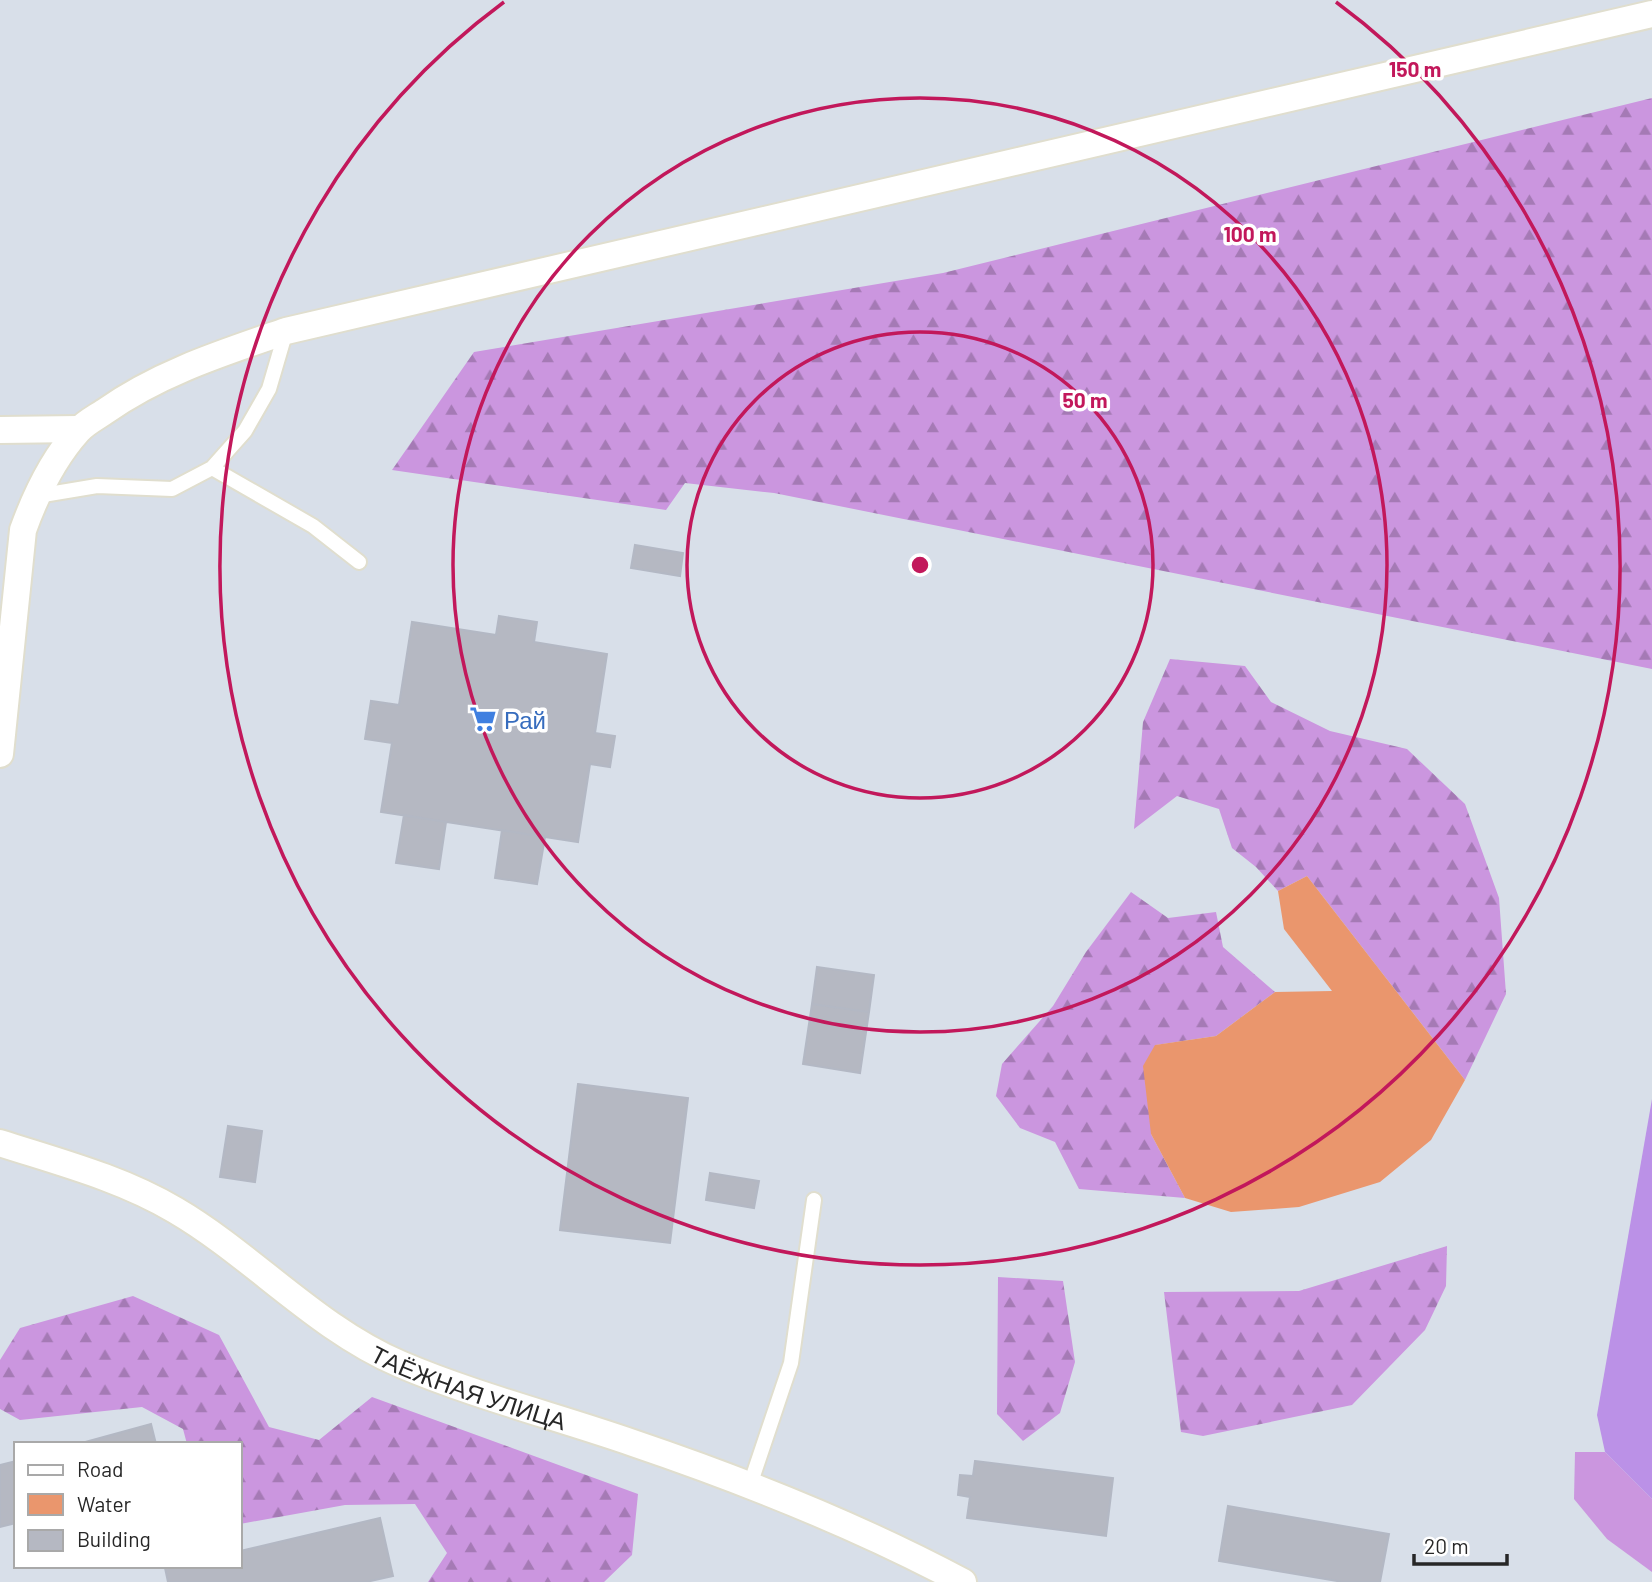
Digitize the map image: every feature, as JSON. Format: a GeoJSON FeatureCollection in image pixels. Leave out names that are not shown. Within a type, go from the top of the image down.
{"type":"FeatureCollection","features":[{"type":"Feature","properties":{"kind":"street"},"geometry":{"type":"LineString","coordinates":[[0,754],[23,530],[35,496],[56,458],[79,429],[134,391],[191,364],[286,331],[1652,14]]}},
{"type":"Feature","properties":{"kind":"street"},"geometry":{"type":"LineString","coordinates":[[0,430],[79,429]]}},
{"type":"Feature","properties":{"kind":"street","name":"ТАЁЖНАЯ УЛИЦА"},"geometry":{"type":"LineString","coordinates":[[0,1143],[126,1185],[175,1210],[308,1307],[397,1363],[460,1387],[630,1441],[750,1485],[938,1576],[963,1582]]}},
{"type":"Feature","properties":{"kind":"lane"},"geometry":{"type":"LineString","coordinates":[[35,496],[97,486],[172,488],[212,468],[245,431],[269,389],[286,331]]}},
{"type":"Feature","properties":{"kind":"lane"},"geometry":{"type":"LineString","coordinates":[[212,468],[313,526],[359,562]]}},
{"type":"Feature","properties":{"kind":"lane"},"geometry":{"type":"LineString","coordinates":[[750,1485],[791,1363],[814,1200]]}},
{"type":"Feature","properties":{"kind":"green space"},"geometry":{"type":"Polygon","coordinates":[[[1652,98],[1652,669],[774,493],[685,483],[666,510],[392,470],[474,352],[943,273],[1652,98]]]}},
{"type":"Feature","properties":{"kind":"green space"},"geometry":{"type":"Polygon","coordinates":[[[1170,659],[1245,666],[1271,702],[1330,731],[1407,749],[1465,804],[1499,898],[1506,994],[1465,1080],[1307,876],[1278,891],[1256,867],[1232,848],[1219,809],[1177,796],[1134,829],[1143,722],[1170,659]]]}},
{"type":"Feature","properties":{"kind":"green space"},"geometry":{"type":"Polygon","coordinates":[[[1131,892],[1168,918],[1216,912],[1223,947],[1275,992],[1216,1036],[1156,1045],[1151,1134],[1185,1198],[1079,1189],[1055,1142],[1020,1128],[996,1096],[1002,1064],[1053,1006],[1086,952],[1131,892]]]}},
{"type":"Feature","properties":{"kind":"green space"},"geometry":{"type":"Polygon","coordinates":[[[1447,1246],[1446,1286],[1425,1330],[1352,1405],[1203,1436],[1181,1432],[1164,1292],[1299,1291],[1447,1246]]]}},
{"type":"Feature","properties":{"kind":"green space"},"geometry":{"type":"Polygon","coordinates":[[[998,1277],[1063,1281],[1075,1362],[1060,1413],[1023,1441],[997,1414],[998,1277]]]}},
{"type":"Feature","properties":{"kind":"green space"},"geometry":{"type":"Polygon","coordinates":[[[133,1296],[219,1335],[269,1427],[319,1440],[372,1397],[638,1494],[632,1555],[604,1582],[428,1582],[447,1553],[415,1504],[345,1505],[242,1524],[242,1442],[186,1442],[183,1429],[142,1407],[20,1420],[0,1409],[0,1360],[20,1328],[133,1296]]]}},
{"type":"Feature","properties":{"kind":"green space"},"geometry":{"type":"Polygon","coordinates":[[[1575,1452],[1605,1452],[1652,1499],[1652,1572],[1607,1539],[1574,1499],[1575,1452]]]}},
{"type":"Feature","properties":{"kind":"shaded area"},"geometry":{"type":"Polygon","coordinates":[[[1652,1099],[1652,1499],[1605,1452],[1597,1415],[1652,1099]]]}},
{"type":"Feature","properties":{"kind":"water"},"geometry":{"type":"Polygon","coordinates":[[[1307,876],[1465,1080],[1431,1140],[1380,1182],[1299,1207],[1231,1212],[1185,1198],[1151,1134],[1143,1066],[1155,1045],[1216,1036],[1275,992],[1332,991],[1284,929],[1278,891],[1307,876]]]}},
{"type":"Feature","properties":{"kind":"building"},"geometry":{"type":"Polygon","coordinates":[[[635,545],[683,553],[680,576],[631,568],[635,545]]]}},
{"type":"Feature","properties":{"kind":"building","name":"Рай"},"geometry":{"type":"Polygon","coordinates":[[[499,616],[537,622],[534,642],[607,654],[595,733],[615,736],[610,767],[590,764],[578,842],[381,812],[392,743],[365,739],[371,701],[399,705],[412,622],[496,635],[499,616]]]}},
{"type":"Feature","properties":{"kind":"building"},"geometry":{"type":"Polygon","coordinates":[[[404,815],[446,822],[439,869],[396,863],[404,815]]]}},
{"type":"Feature","properties":{"kind":"building"},"geometry":{"type":"Polygon","coordinates":[[[502,830],[545,837],[537,884],[495,878],[502,830]]]}},
{"type":"Feature","properties":{"kind":"building"},"geometry":{"type":"Polygon","coordinates":[[[817,967],[874,975],[869,1012],[812,1004],[817,967]]]}},
{"type":"Feature","properties":{"kind":"building"},"geometry":{"type":"Polygon","coordinates":[[[812,1004],[869,1012],[860,1073],[803,1064],[812,1004]]]}},
{"type":"Feature","properties":{"kind":"building"},"geometry":{"type":"Polygon","coordinates":[[[578,1084],[688,1098],[670,1243],[560,1230],[578,1084]]]}},
{"type":"Feature","properties":{"kind":"building"},"geometry":{"type":"Polygon","coordinates":[[[228,1126],[262,1131],[255,1182],[220,1177],[228,1126]]]}},
{"type":"Feature","properties":{"kind":"building"},"geometry":{"type":"Polygon","coordinates":[[[710,1173],[759,1181],[754,1208],[706,1200],[710,1173]]]}},
{"type":"Feature","properties":{"kind":"building"},"geometry":{"type":"Polygon","coordinates":[[[151,1424],[156,1442],[85,1442],[151,1424]]]}},
{"type":"Feature","properties":{"kind":"building"},"geometry":{"type":"Polygon","coordinates":[[[975,1461],[1113,1478],[1106,1536],[967,1518],[970,1497],[958,1495],[960,1475],[973,1476],[975,1461]]]}},
{"type":"Feature","properties":{"kind":"building"},"geometry":{"type":"Polygon","coordinates":[[[14,1462],[14,1524],[0,1527],[0,1465],[14,1462]]]}},
{"type":"Feature","properties":{"kind":"building"},"geometry":{"type":"Polygon","coordinates":[[[1228,1506],[1389,1534],[1380,1582],[1343,1582],[1219,1561],[1228,1506]]]}},
{"type":"Feature","properties":{"kind":"building"},"geometry":{"type":"Polygon","coordinates":[[[380,1518],[393,1576],[366,1582],[168,1582],[165,1568],[242,1568],[242,1551],[380,1518]]]}},
{"type":"Feature","properties":{"kind":"place","name":"Рай"},"geometry":{"type":"Point","coordinates":[483,719]}}]}
